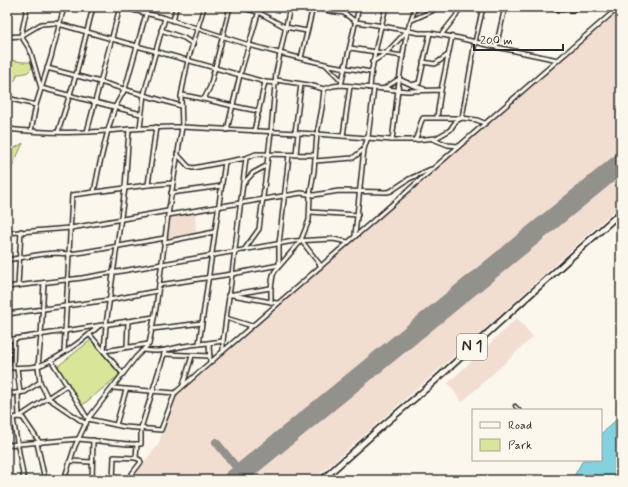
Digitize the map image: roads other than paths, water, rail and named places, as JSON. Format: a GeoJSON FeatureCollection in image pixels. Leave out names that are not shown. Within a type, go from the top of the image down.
{"type":"FeatureCollection","features":[{"type":"Feature","properties":{"kind":"highway","name":"N 1"},"geometry":{"type":"LineString","coordinates":[[322,480],[427,388],[621,212]]}},
{"type":"Feature","properties":{"kind":"street"},"geometry":{"type":"LineString","coordinates":[[27,7],[20,36],[30,50],[41,88]]}},
{"type":"Feature","properties":{"kind":"street"},"geometry":{"type":"LineString","coordinates":[[31,131],[36,105],[64,7]]}},
{"type":"Feature","properties":{"kind":"street"},"geometry":{"type":"LineString","coordinates":[[58,132],[76,76],[94,7]]}},
{"type":"Feature","properties":{"kind":"street"},"geometry":{"type":"LineString","coordinates":[[87,132],[120,7],[165,18],[279,53],[326,65],[371,72]]}},
{"type":"Feature","properties":{"kind":"street"},"geometry":{"type":"LineString","coordinates":[[94,192],[99,166],[115,106],[125,89],[148,7]]}},
{"type":"Feature","properties":{"kind":"street"},"geometry":{"type":"LineString","coordinates":[[173,21],[176,7]]}},
{"type":"Feature","properties":{"kind":"street"},"geometry":{"type":"LineString","coordinates":[[64,480],[78,439],[88,419],[123,374],[149,344],[182,127],[182,95],[192,44],[204,7]]}},
{"type":"Feature","properties":{"kind":"street"},"geometry":{"type":"LineString","coordinates":[[204,98],[210,87],[230,7]]}},
{"type":"Feature","properties":{"kind":"street"},"geometry":{"type":"LineString","coordinates":[[240,7],[258,12],[285,27],[307,31]]}},
{"type":"Feature","properties":{"kind":"street"},"geometry":{"type":"LineString","coordinates":[[227,130],[240,75],[260,7]]}},
{"type":"Feature","properties":{"kind":"street"},"geometry":{"type":"LineString","coordinates":[[244,250],[259,229],[279,53],[290,7]]}},
{"type":"Feature","properties":{"kind":"street"},"geometry":{"type":"LineString","coordinates":[[301,58],[313,7]]}},
{"type":"Feature","properties":{"kind":"street"},"geometry":{"type":"LineString","coordinates":[[316,7],[344,13],[356,22],[452,37],[558,60]]}},
{"type":"Feature","properties":{"kind":"street"},"geometry":{"type":"LineString","coordinates":[[329,11],[335,7]]}},
{"type":"Feature","properties":{"kind":"street"},"geometry":{"type":"LineString","coordinates":[[341,85],[359,7]]}},
{"type":"Feature","properties":{"kind":"street"},"geometry":{"type":"LineString","coordinates":[[355,236],[364,149],[368,137],[372,88],[372,62],[386,7]]}},
{"type":"Feature","properties":{"kind":"street"},"geometry":{"type":"LineString","coordinates":[[392,140],[399,79],[407,31],[412,20],[415,7]]}},
{"type":"Feature","properties":{"kind":"street"},"geometry":{"type":"LineString","coordinates":[[412,20],[438,7]]}},
{"type":"Feature","properties":{"kind":"street"},"geometry":{"type":"LineString","coordinates":[[441,35],[456,16],[460,7]]}},
{"type":"Feature","properties":{"kind":"street"},"geometry":{"type":"LineString","coordinates":[[462,118],[475,42],[483,7]]}},
{"type":"Feature","properties":{"kind":"street"},"geometry":{"type":"LineString","coordinates":[[496,47],[505,7]]}},
{"type":"Feature","properties":{"kind":"street"},"geometry":{"type":"LineString","coordinates":[[547,7],[563,10],[573,10],[574,7]]}},
{"type":"Feature","properties":{"kind":"street"},"geometry":{"type":"LineString","coordinates":[[51,360],[88,419],[116,425],[162,430],[175,393],[183,385],[619,7]]}},
{"type":"Feature","properties":{"kind":"street"},"geometry":{"type":"LineString","coordinates":[[140,128],[144,94],[165,18]]}},
{"type":"Feature","properties":{"kind":"street"},"geometry":{"type":"LineString","coordinates":[[7,37],[20,36],[41,24],[48,22],[111,38],[265,82],[301,84],[324,89],[330,86],[341,85],[398,90],[441,90]]}},
{"type":"Feature","properties":{"kind":"street"},"geometry":{"type":"LineString","coordinates":[[161,30],[184,38],[192,44]]}},
{"type":"Feature","properties":{"kind":"street"},"geometry":{"type":"LineString","coordinates":[[372,62],[385,54],[407,31]]}},
{"type":"Feature","properties":{"kind":"street"},"geometry":{"type":"LineString","coordinates":[[412,85],[419,83],[430,33]]}},
{"type":"Feature","properties":{"kind":"street"},"geometry":{"type":"LineString","coordinates":[[437,117],[452,37]]}},
{"type":"Feature","properties":{"kind":"street"},"geometry":{"type":"LineString","coordinates":[[350,48],[403,56]]}},
{"type":"Feature","properties":{"kind":"street"},"geometry":{"type":"LineString","coordinates":[[423,62],[435,64],[449,54]]}},
{"type":"Feature","properties":{"kind":"street"},"geometry":{"type":"LineString","coordinates":[[326,65],[342,81]]}},
{"type":"Feature","properties":{"kind":"street"},"geometry":{"type":"LineString","coordinates":[[47,68],[144,94],[181,106]]}},
{"type":"Feature","properties":{"kind":"street"},"geometry":{"type":"LineString","coordinates":[[399,79],[426,90]]}},
{"type":"Feature","properties":{"kind":"street"},"geometry":{"type":"LineString","coordinates":[[383,89],[399,79]]}},
{"type":"Feature","properties":{"kind":"street"},"geometry":{"type":"LineString","coordinates":[[254,131],[265,82]]}},
{"type":"Feature","properties":{"kind":"street"},"geometry":{"type":"LineString","coordinates":[[296,155],[296,133],[301,84]]}},
{"type":"Feature","properties":{"kind":"street"},"geometry":{"type":"LineString","coordinates":[[343,136],[350,86]]}},
{"type":"Feature","properties":{"kind":"street"},"geometry":{"type":"LineString","coordinates":[[41,88],[115,106],[141,114]]}},
{"type":"Feature","properties":{"kind":"street"},"geometry":{"type":"LineString","coordinates":[[271,302],[273,275],[279,265],[301,240],[304,230],[308,224],[317,134],[324,89]]}},
{"type":"Feature","properties":{"kind":"street"},"geometry":{"type":"LineString","coordinates":[[182,95],[204,98],[259,111]]}},
{"type":"Feature","properties":{"kind":"street"},"geometry":{"type":"LineString","coordinates":[[7,98],[36,105]]}},
{"type":"Feature","properties":{"kind":"street"},"geometry":{"type":"LineString","coordinates":[[414,140],[419,133],[423,118],[462,118],[477,120],[484,123]]}},
{"type":"Feature","properties":{"kind":"street"},"geometry":{"type":"LineString","coordinates":[[433,139],[450,130],[456,121],[462,118]]}},
{"type":"Feature","properties":{"kind":"street"},"geometry":{"type":"LineString","coordinates":[[7,129],[87,132],[156,127],[182,127],[368,137],[392,140],[433,139],[448,145],[458,146]]}},
{"type":"Feature","properties":{"kind":"street"},"geometry":{"type":"LineString","coordinates":[[148,185],[156,127]]}},
{"type":"Feature","properties":{"kind":"street"},"geometry":{"type":"LineString","coordinates":[[104,351],[109,300],[125,188],[129,129]]}},
{"type":"Feature","properties":{"kind":"street"},"geometry":{"type":"LineString","coordinates":[[315,161],[352,158],[364,149]]}},
{"type":"Feature","properties":{"kind":"street"},"geometry":{"type":"LineString","coordinates":[[177,154],[191,168],[246,158],[255,154],[315,155]]}},
{"type":"Feature","properties":{"kind":"street"},"geometry":{"type":"LineString","coordinates":[[279,265],[279,244],[289,155]]}},
{"type":"Feature","properties":{"kind":"street"},"geometry":{"type":"LineString","coordinates":[[223,350],[228,295],[232,274],[246,158]]}},
{"type":"Feature","properties":{"kind":"street"},"geometry":{"type":"LineString","coordinates":[[199,344],[225,162]]}},
{"type":"Feature","properties":{"kind":"street"},"geometry":{"type":"LineString","coordinates":[[243,184],[254,173],[266,166]]}},
{"type":"Feature","properties":{"kind":"street"},"geometry":{"type":"LineString","coordinates":[[7,233],[71,228],[168,213],[241,204],[301,193],[310,195],[339,191],[360,191],[380,193],[391,191],[409,179],[434,167]]}},
{"type":"Feature","properties":{"kind":"street"},"geometry":{"type":"LineString","coordinates":[[64,352],[72,195],[173,183]]}},
{"type":"Feature","properties":{"kind":"street"},"geometry":{"type":"LineString","coordinates":[[171,193],[222,186]]}},
{"type":"Feature","properties":{"kind":"street"},"geometry":{"type":"LineString","coordinates":[[310,212],[358,215]]}},
{"type":"Feature","properties":{"kind":"street"},"geometry":{"type":"LineString","coordinates":[[18,286],[21,231]]}},
{"type":"Feature","properties":{"kind":"street"},"geometry":{"type":"LineString","coordinates":[[165,242],[214,232]]}},
{"type":"Feature","properties":{"kind":"street"},"geometry":{"type":"LineString","coordinates":[[7,260],[19,257],[56,253],[69,254],[165,238]]}},
{"type":"Feature","properties":{"kind":"street"},"geometry":{"type":"LineString","coordinates":[[7,287],[113,273],[301,240],[333,239],[348,242]]}},
{"type":"Feature","properties":{"kind":"street"},"geometry":{"type":"LineString","coordinates":[[301,240],[321,266]]}},
{"type":"Feature","properties":{"kind":"street"},"geometry":{"type":"LineString","coordinates":[[159,285],[279,265]]}},
{"type":"Feature","properties":{"kind":"street"},"geometry":{"type":"LineString","coordinates":[[44,283],[38,366],[40,382],[48,398],[86,424]]}},
{"type":"Feature","properties":{"kind":"street"},"geometry":{"type":"LineString","coordinates":[[228,295],[271,288]]}},
{"type":"Feature","properties":{"kind":"street"},"geometry":{"type":"LineString","coordinates":[[7,314],[109,300],[157,291]]}},
{"type":"Feature","properties":{"kind":"street"},"geometry":{"type":"LineString","coordinates":[[228,295],[277,303]]}},
{"type":"Feature","properties":{"kind":"street"},"geometry":{"type":"LineString","coordinates":[[7,340],[41,336],[154,317]]}},
{"type":"Feature","properties":{"kind":"street"},"geometry":{"type":"LineString","coordinates":[[226,318],[252,326]]}},
{"type":"Feature","properties":{"kind":"street"},"geometry":{"type":"LineString","coordinates":[[127,348],[128,321]]}},
{"type":"Feature","properties":{"kind":"street"},"geometry":{"type":"LineString","coordinates":[[152,330],[202,323]]}},
{"type":"Feature","properties":{"kind":"street"},"geometry":{"type":"LineString","coordinates":[[7,368],[38,366],[51,360],[90,335],[99,326]]}},
{"type":"Feature","properties":{"kind":"street"},"geometry":{"type":"LineString","coordinates":[[90,335],[123,374]]}},
{"type":"Feature","properties":{"kind":"street"},"geometry":{"type":"LineString","coordinates":[[14,340],[15,368],[19,393],[19,417]]}},
{"type":"Feature","properties":{"kind":"street"},"geometry":{"type":"LineString","coordinates":[[165,352],[199,344],[223,341]]}},
{"type":"Feature","properties":{"kind":"street"},"geometry":{"type":"LineString","coordinates":[[209,343],[210,362]]}},
{"type":"Feature","properties":{"kind":"street"},"geometry":{"type":"LineString","coordinates":[[104,351],[149,344]]}},
{"type":"Feature","properties":{"kind":"street"},"geometry":{"type":"LineString","coordinates":[[144,350],[192,356],[210,356]]}},
{"type":"Feature","properties":{"kind":"street"},"geometry":{"type":"LineString","coordinates":[[7,445],[78,439],[137,444],[142,443],[141,428],[165,352]]}},
{"type":"Feature","properties":{"kind":"street"},"geometry":{"type":"LineString","coordinates":[[183,385],[192,356]]}},
{"type":"Feature","properties":{"kind":"street"},"geometry":{"type":"LineString","coordinates":[[7,394],[27,391],[40,382]]}},
{"type":"Feature","properties":{"kind":"street"},"geometry":{"type":"LineString","coordinates":[[7,419],[19,417],[67,386]]}},
{"type":"Feature","properties":{"kind":"street"},"geometry":{"type":"LineString","coordinates":[[113,388],[175,393]]}},
{"type":"Feature","properties":{"kind":"street"},"geometry":{"type":"LineString","coordinates":[[116,425],[126,390]]}},
{"type":"Feature","properties":{"kind":"street"},"geometry":{"type":"LineString","coordinates":[[515,406],[518,409]]}},
{"type":"Feature","properties":{"kind":"street"},"geometry":{"type":"LineString","coordinates":[[19,417],[23,418],[38,443],[45,480]]}},
{"type":"Feature","properties":{"kind":"street"},"geometry":{"type":"LineString","coordinates":[[13,419],[24,480]]}},
{"type":"Feature","properties":{"kind":"street"},"geometry":{"type":"LineString","coordinates":[[92,480],[94,440]]}},
{"type":"Feature","properties":{"kind":"street"},"geometry":{"type":"LineString","coordinates":[[136,458],[137,444]]}},
{"type":"Feature","properties":{"kind":"street"},"geometry":{"type":"LineString","coordinates":[[107,480],[113,480],[128,479],[141,462],[136,458],[114,457],[113,480]]}},
{"type":"Feature","properties":{"kind":"street"},"geometry":{"type":"LineString","coordinates":[[70,461],[92,462]]}},
{"type":"Feature","properties":{"kind":"water"},"geometry":{"type":"Polygon","coordinates":[[[621,412],[621,480],[572,480],[582,461],[602,461],[602,433],[616,420],[621,412]]]}}]}
